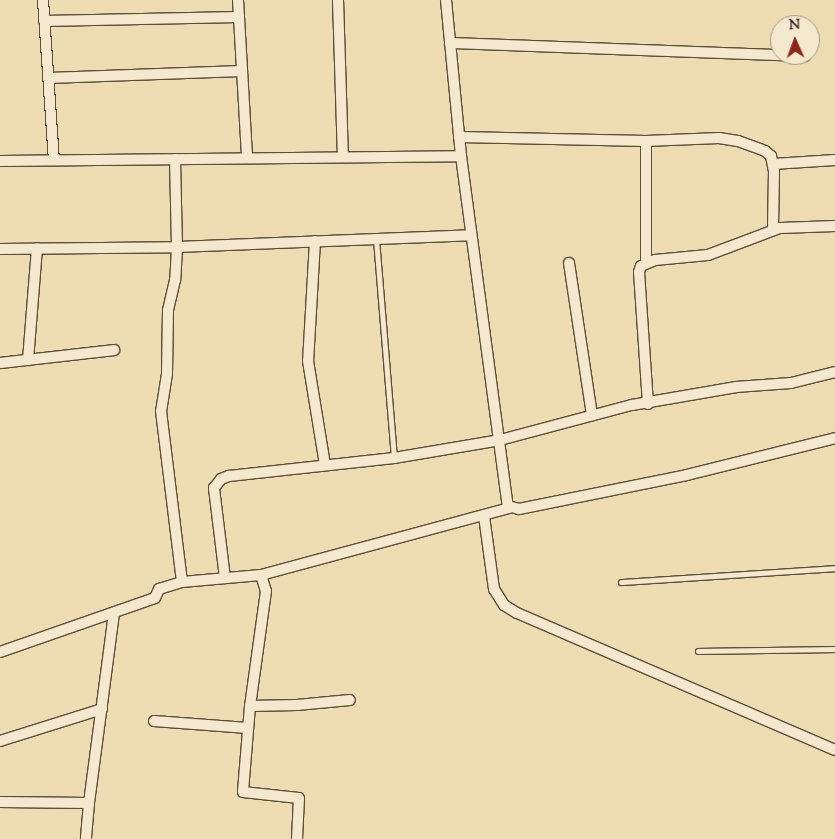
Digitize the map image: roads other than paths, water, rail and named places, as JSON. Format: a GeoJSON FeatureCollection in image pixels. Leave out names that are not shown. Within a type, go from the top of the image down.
{"type":"FeatureCollection","features":[{"type":"Feature","properties":{"kind":"street"},"geometry":{"type":"LineString","coordinates":[[43,0],[54,160]]}},
{"type":"Feature","properties":{"kind":"street"},"geometry":{"type":"LineString","coordinates":[[238,0],[247,158]]}},
{"type":"Feature","properties":{"kind":"street"},"geometry":{"type":"LineString","coordinates":[[338,0],[343,158]]}},
{"type":"Feature","properties":{"kind":"street"},"geometry":{"type":"LineString","coordinates":[[446,0],[461,156],[500,440],[506,503],[510,508]]}},
{"type":"Feature","properties":{"kind":"street"},"geometry":{"type":"LineString","coordinates":[[44,21],[239,17]]}},
{"type":"Feature","properties":{"kind":"street"},"geometry":{"type":"LineString","coordinates":[[450,43],[770,55]]}},
{"type":"Feature","properties":{"kind":"street"},"geometry":{"type":"LineString","coordinates":[[48,78],[242,71]]}},
{"type":"Feature","properties":{"kind":"street"},"geometry":{"type":"LineString","coordinates":[[459,137],[646,141],[729,139],[765,150],[771,156],[773,164],[773,229]]}},
{"type":"Feature","properties":{"kind":"street"},"geometry":{"type":"LineString","coordinates":[[646,141],[646,263]]}},
{"type":"Feature","properties":{"kind":"street"},"geometry":{"type":"LineString","coordinates":[[0,161],[461,156]]}},
{"type":"Feature","properties":{"kind":"street"},"geometry":{"type":"LineString","coordinates":[[175,159],[177,247],[174,280],[168,310],[167,374],[161,411],[182,582]]}},
{"type":"Feature","properties":{"kind":"street"},"geometry":{"type":"LineString","coordinates":[[773,164],[835,160]]}},
{"type":"Feature","properties":{"kind":"street"},"geometry":{"type":"LineString","coordinates":[[648,404],[639,272],[641,266],[646,263],[708,255],[773,229],[835,226]]}},
{"type":"Feature","properties":{"kind":"street"},"geometry":{"type":"LineString","coordinates":[[0,249],[177,247],[471,235]]}},
{"type":"Feature","properties":{"kind":"street"},"geometry":{"type":"LineString","coordinates":[[315,241],[308,360],[325,466]]}},
{"type":"Feature","properties":{"kind":"street"},"geometry":{"type":"LineString","coordinates":[[28,360],[37,248]]}},
{"type":"Feature","properties":{"kind":"street"},"geometry":{"type":"LineString","coordinates":[[569,263],[592,415]]}},
{"type":"Feature","properties":{"kind":"street"},"geometry":{"type":"LineString","coordinates":[[0,363],[114,350]]}},
{"type":"Feature","properties":{"kind":"street"},"geometry":{"type":"LineString","coordinates":[[224,578],[214,488],[216,484],[228,476],[394,458],[500,440],[619,408],[736,387],[800,381],[835,372]]}},
{"type":"Feature","properties":{"kind":"street"},"geometry":{"type":"LineString","coordinates":[[0,652],[114,614],[155,598],[159,589],[182,582],[261,575],[510,508],[519,509],[708,471],[835,438]]}},
{"type":"Feature","properties":{"kind":"street"},"geometry":{"type":"LineString","coordinates":[[484,516],[494,589],[504,605],[517,613],[835,750]]}},
{"type":"Feature","properties":{"kind":"street"},"geometry":{"type":"LineString","coordinates":[[261,575],[266,592],[250,706],[242,792],[299,798],[297,839]]}},
{"type":"Feature","properties":{"kind":"street"},"geometry":{"type":"LineString","coordinates":[[86,839],[114,614]]}},
{"type":"Feature","properties":{"kind":"street"},"geometry":{"type":"LineString","coordinates":[[250,706],[305,705],[350,700]]}},
{"type":"Feature","properties":{"kind":"street"},"geometry":{"type":"LineString","coordinates":[[0,741],[102,709]]}},
{"type":"Feature","properties":{"kind":"street"},"geometry":{"type":"LineString","coordinates":[[154,721],[248,728]]}},
{"type":"Feature","properties":{"kind":"street"},"geometry":{"type":"LineString","coordinates":[[0,802],[89,803]]}},
{"type":"Feature","properties":{"kind":"lane"},"geometry":{"type":"LineString","coordinates":[[376,239],[394,458]]}},
{"type":"Feature","properties":{"kind":"lane"},"geometry":{"type":"LineString","coordinates":[[621,582],[835,568]]}},
{"type":"Feature","properties":{"kind":"lane"},"geometry":{"type":"LineString","coordinates":[[698,651],[835,650]]}}]}
